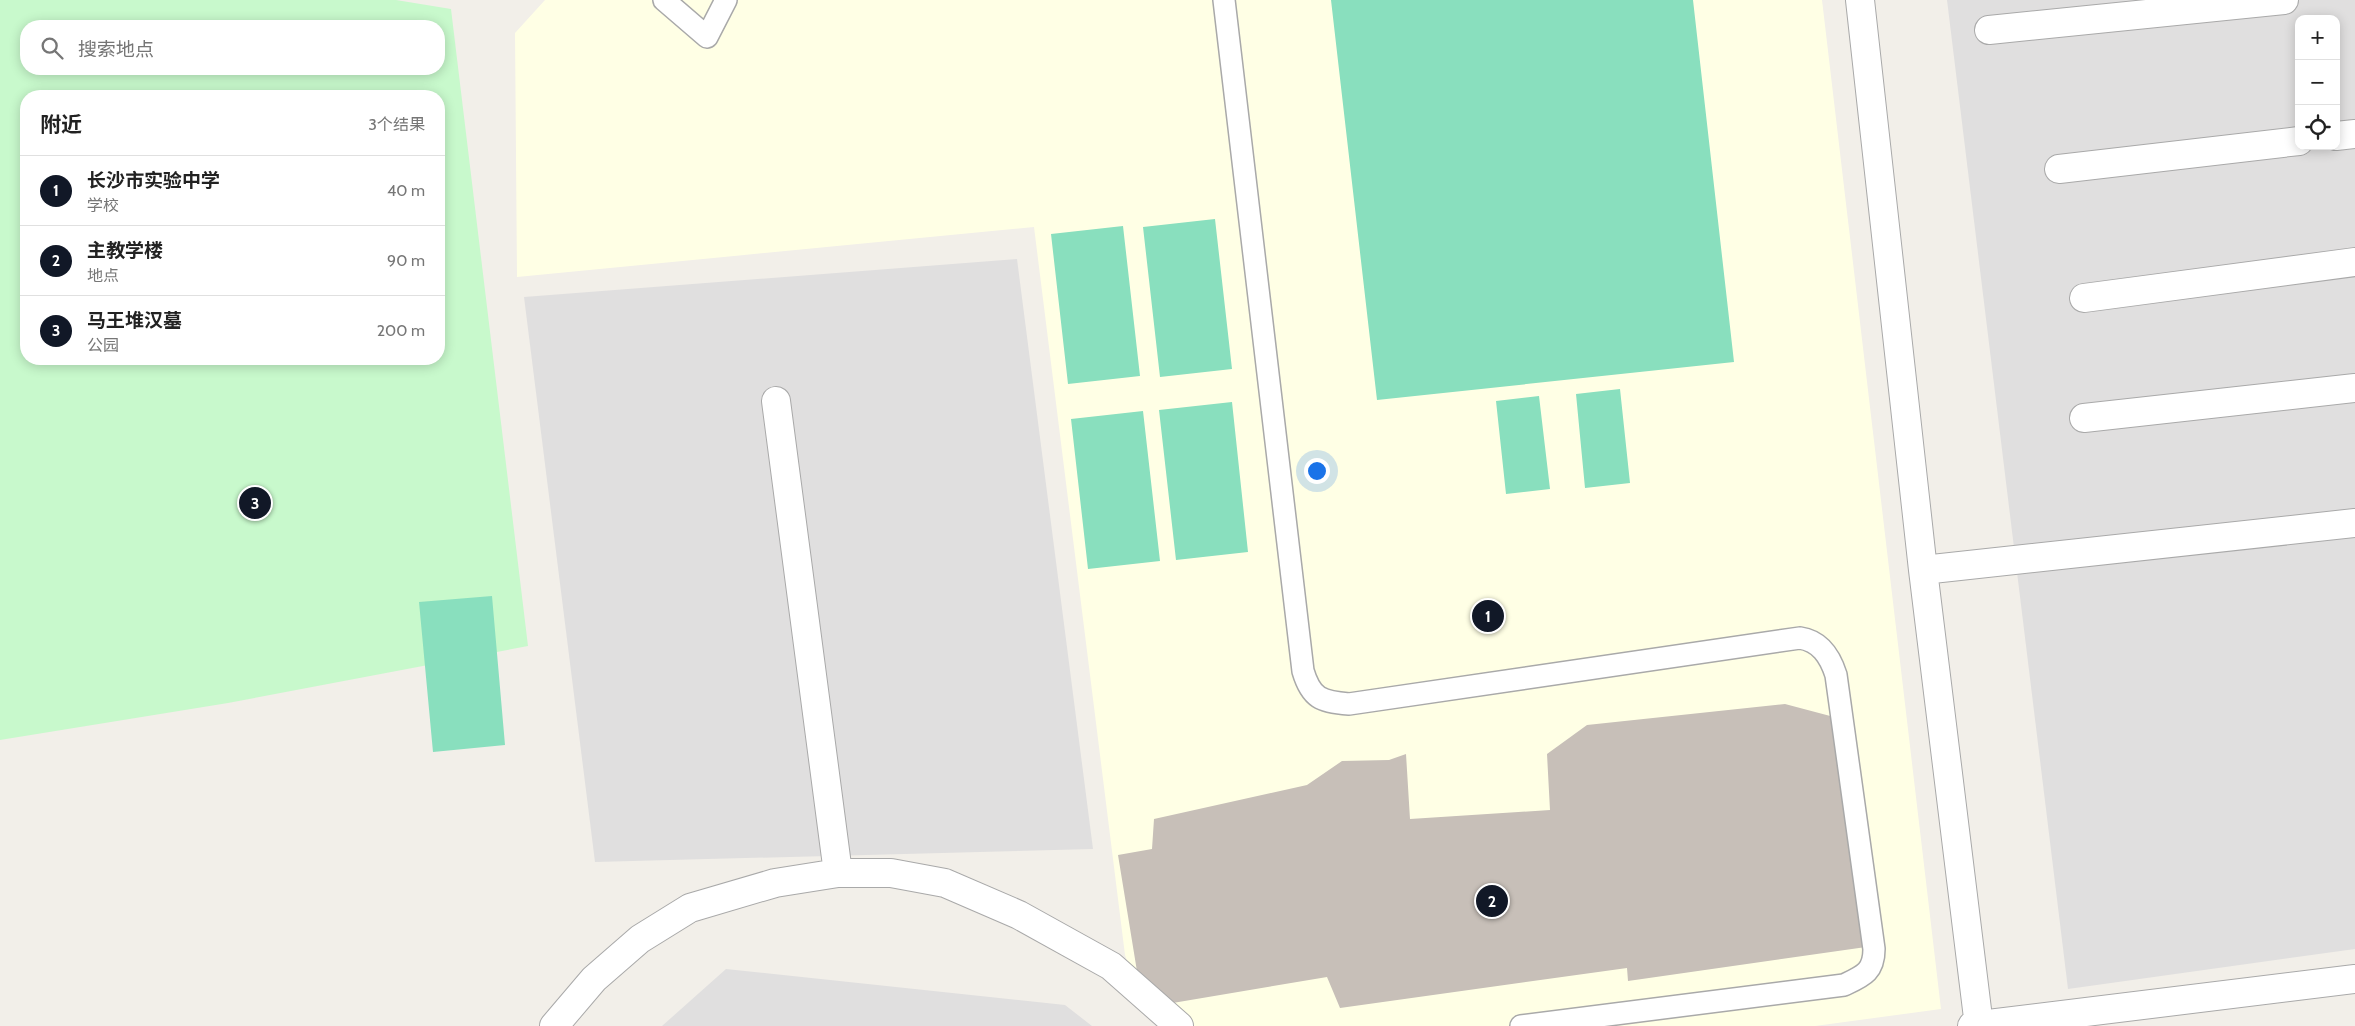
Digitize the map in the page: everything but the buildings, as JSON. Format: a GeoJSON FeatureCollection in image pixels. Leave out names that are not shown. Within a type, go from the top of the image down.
{"type":"FeatureCollection","features":[{"type":"Feature","properties":{"kind":"street"},"geometry":{"type":"LineString","coordinates":[[1860,0],[1923,570],[1977,1026],[2355,980]]}},
{"type":"Feature","properties":{"kind":"street"},"geometry":{"type":"LineString","coordinates":[[1990,30],[2284,0]]}},
{"type":"Feature","properties":{"kind":"street"},"geometry":{"type":"LineString","coordinates":[[2340,136],[2355,134]]}},
{"type":"Feature","properties":{"kind":"street"},"geometry":{"type":"LineString","coordinates":[[2060,170],[2295,141]]}},
{"type":"Feature","properties":{"kind":"street"},"geometry":{"type":"LineString","coordinates":[[2084,298],[2355,262]]}},
{"type":"Feature","properties":{"kind":"street"},"geometry":{"type":"LineString","coordinates":[[2084,418],[2355,388]]}},
{"type":"Feature","properties":{"kind":"street"},"geometry":{"type":"LineString","coordinates":[[776,401],[838,873]]}},
{"type":"Feature","properties":{"kind":"street"},"geometry":{"type":"LineString","coordinates":[[1923,570],[2355,523]]}},
{"type":"Feature","properties":{"kind":"street"},"geometry":{"type":"LineString","coordinates":[[554,1026],[594,979],[640,940],[690,908],[776,883],[838,873],[891,873],[945,883],[1019,915],[1111,966],[1178,1026]]}},
{"type":"Feature","properties":{"kind":"lane"},"geometry":{"type":"LineString","coordinates":[[664,0],[707,37],[726,0]]}},
{"type":"Feature","properties":{"kind":"lane"},"geometry":{"type":"LineString","coordinates":[[1224,0],[1301,661],[1308,688],[1319,698],[1333,703],[1348,704],[1800,638],[1811,640],[1830,658],[1836,674],[1874,949],[1874,961],[1870,970],[1844,985],[1521,1026]]}},
{"type":"Feature","properties":{"kind":"shaded area"},"geometry":{"type":"Polygon","coordinates":[[[545,0],[1822,0],[1941,1009],[1815,1026],[1167,1026],[1143,1008],[1125,955],[1034,227],[517,277],[515,33],[545,0]]]}},
{"type":"Feature","properties":{"kind":"shaded area"},"geometry":{"type":"Polygon","coordinates":[[[1947,0],[2355,0],[2355,949],[2068,989],[1947,0]]]}},
{"type":"Feature","properties":{"kind":"shaded area"},"geometry":{"type":"Polygon","coordinates":[[[1017,259],[1093,849],[595,862],[524,297],[1017,259]]]}},
{"type":"Feature","properties":{"kind":"shaded area"},"geometry":{"type":"Polygon","coordinates":[[[726,969],[1065,1005],[1092,1026],[662,1026],[726,969]]]}},
{"type":"Feature","properties":{"kind":"green space"},"geometry":{"type":"Polygon","coordinates":[[[0,0],[396,0],[451,9],[528,646],[228,703],[0,740],[0,0]]]}},
{"type":"Feature","properties":{"kind":"green space"},"geometry":{"type":"Polygon","coordinates":[[[1331,0],[1693,0],[1734,362],[1377,400],[1331,0]]]}},
{"type":"Feature","properties":{"kind":"green space"},"geometry":{"type":"Polygon","coordinates":[[[1215,219],[1232,369],[1160,377],[1143,227],[1215,219]]]}},
{"type":"Feature","properties":{"kind":"green space"},"geometry":{"type":"Polygon","coordinates":[[[1123,226],[1140,376],[1068,384],[1051,234],[1123,226]]]}},
{"type":"Feature","properties":{"kind":"green space"},"geometry":{"type":"Polygon","coordinates":[[[1620,389],[1630,483],[1585,488],[1576,394],[1620,389]]]}},
{"type":"Feature","properties":{"kind":"green space"},"geometry":{"type":"Polygon","coordinates":[[[1539,396],[1550,489],[1506,494],[1496,401],[1539,396]]]}},
{"type":"Feature","properties":{"kind":"green space"},"geometry":{"type":"Polygon","coordinates":[[[1232,402],[1248,552],[1176,560],[1159,410],[1232,402]]]}},
{"type":"Feature","properties":{"kind":"green space"},"geometry":{"type":"Polygon","coordinates":[[[1143,411],[1160,561],[1088,569],[1071,419],[1143,411]]]}},
{"type":"Feature","properties":{"kind":"green space"},"geometry":{"type":"Polygon","coordinates":[[[492,596],[505,745],[433,752],[419,602],[492,596]]]}},
{"type":"Feature","properties":{"kind":"place","name":"马王堆汉墓"},"geometry":{"type":"Point","coordinates":[255,503]}},
{"type":"Feature","properties":{"kind":"place","name":"长沙市实验中学"},"geometry":{"type":"Point","coordinates":[1488,616]}},
{"type":"Feature","properties":{"kind":"place","name":"主教学楼"},"geometry":{"type":"Point","coordinates":[1492,901]}}]}
